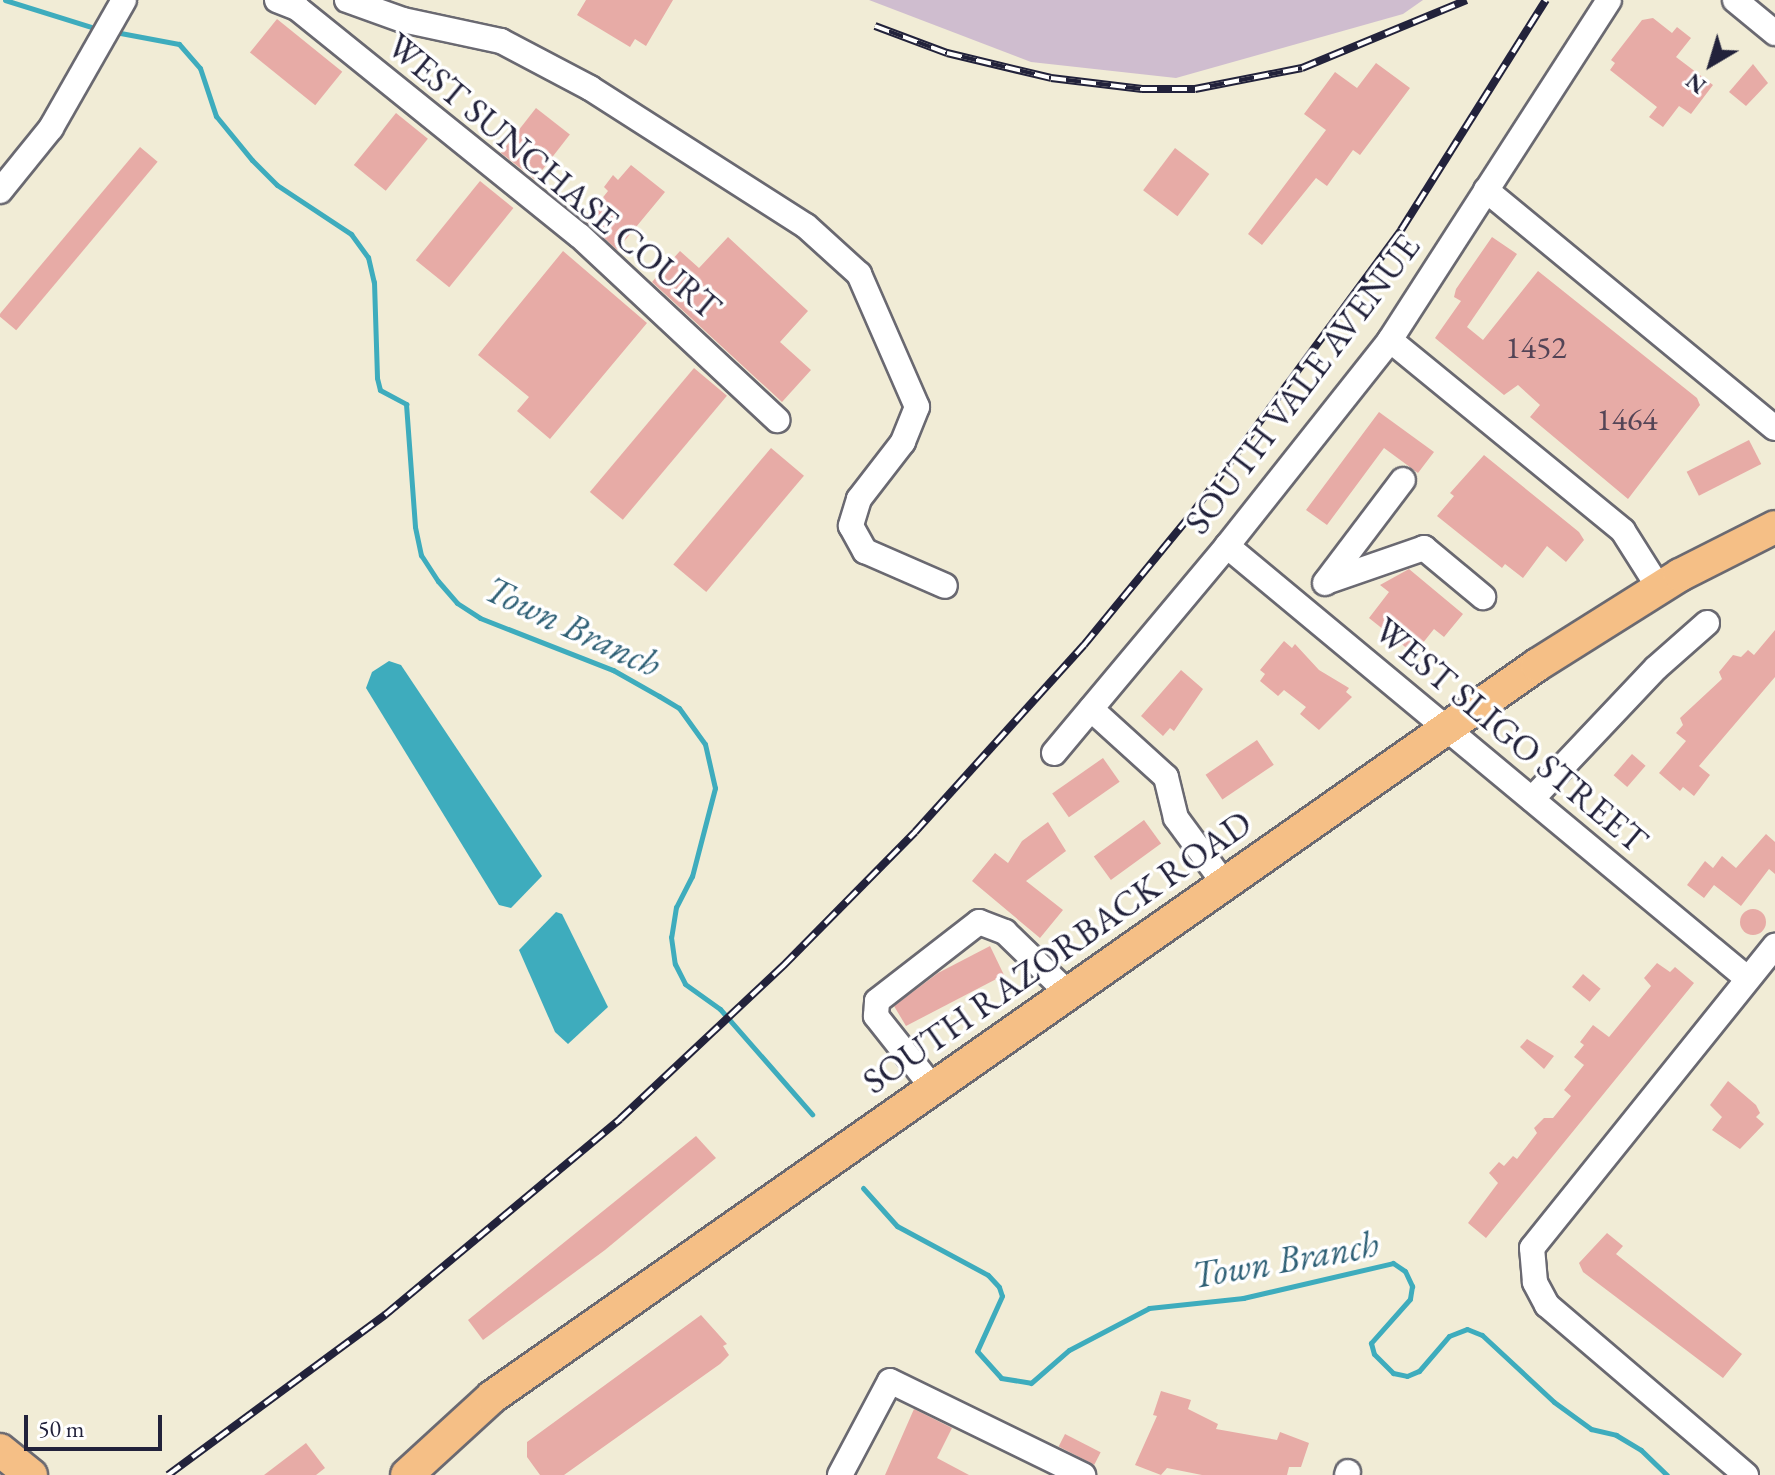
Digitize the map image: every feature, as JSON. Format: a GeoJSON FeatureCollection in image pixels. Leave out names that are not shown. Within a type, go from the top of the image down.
{"type":"FeatureCollection","features":[{"type":"Feature","properties":{"kind":"main road","name":"SOUTH RAZORBACK ROAD"},"geometry":{"type":"LineString","coordinates":[[407,1475],[492,1397],[1446,729],[1659,588],[1775,527]]}},
{"type":"Feature","properties":{"kind":"main road"},"geometry":{"type":"LineString","coordinates":[[0,1450],[31,1475]]}},
{"type":"Feature","properties":{"kind":"street"},"geometry":{"type":"LineString","coordinates":[[0,191],[51,128],[124,0]]}},
{"type":"Feature","properties":{"kind":"street","name":"WEST SUNCHASE COURT"},"geometry":{"type":"LineString","coordinates":[[277,0],[297,8],[580,236],[777,420]]}},
{"type":"Feature","properties":{"kind":"street"},"geometry":{"type":"LineString","coordinates":[[347,0],[403,20],[501,41],[590,88],[806,226],[859,274],[917,407],[903,442],[859,499],[851,526],[865,551],[945,586]]}},
{"type":"Feature","properties":{"kind":"street","name":"SOUTH VALE AVENUE"},"geometry":{"type":"LineString","coordinates":[[1054,753],[1227,546],[1390,340],[1609,0]]}},
{"type":"Feature","properties":{"kind":"street"},"geometry":{"type":"LineString","coordinates":[[1735,0],[1775,33]]}},
{"type":"Feature","properties":{"kind":"street"},"geometry":{"type":"LineString","coordinates":[[1486,190],[1775,428]]}},
{"type":"Feature","properties":{"kind":"street"},"geometry":{"type":"LineString","coordinates":[[1390,340],[1623,531],[1659,588]]}},
{"type":"Feature","properties":{"kind":"street"},"geometry":{"type":"LineString","coordinates":[[1304,611],[1403,480]]}},
{"type":"Feature","properties":{"kind":"street","name":"WEST SLIGO STREET"},"geometry":{"type":"LineString","coordinates":[[1227,546],[1748,979]]}},
{"type":"Feature","properties":{"kind":"street"},"geometry":{"type":"LineString","coordinates":[[1326,582],[1424,548],[1483,597]]}},
{"type":"Feature","properties":{"kind":"street"},"geometry":{"type":"LineString","coordinates":[[1532,799],[1656,668],[1707,623]]}},
{"type":"Feature","properties":{"kind":"street"},"geometry":{"type":"LineString","coordinates":[[1091,709],[1166,777],[1176,818],[1224,883]]}},
{"type":"Feature","properties":{"kind":"street"},"geometry":{"type":"LineString","coordinates":[[933,1088],[876,1016],[877,1001],[979,922],[1005,932],[1067,992]]}},
{"type":"Feature","properties":{"kind":"street"},"geometry":{"type":"LineString","coordinates":[[1746,1475],[1547,1305],[1535,1282],[1532,1248],[1775,946]]}},
{"type":"Feature","properties":{"kind":"street"},"geometry":{"type":"LineString","coordinates":[[840,1475],[890,1381],[1083,1475]]}},
{"type":"Feature","properties":{"kind":"shaded area"},"geometry":{"type":"Polygon","coordinates":[[[869,0],[1423,0],[1403,14],[1176,78],[1031,62],[869,0]]]}},
{"type":"Feature","properties":{"kind":"water"},"geometry":{"type":"Polygon","coordinates":[[[389,661],[401,665],[542,876],[511,908],[499,905],[366,688],[372,672],[389,661]]]}},
{"type":"Feature","properties":{"kind":"water"},"geometry":{"type":"Polygon","coordinates":[[[556,912],[562,914],[608,1007],[568,1044],[555,1032],[519,950],[556,912]]]}},
{"type":"Feature","properties":{"kind":"building"},"geometry":{"type":"Polygon","coordinates":[[[586,0],[673,0],[646,46],[635,39],[630,47],[577,15],[586,0]]]}},
{"type":"Feature","properties":{"kind":"building"},"geometry":{"type":"Polygon","coordinates":[[[1653,18],[1672,33],[1677,27],[1691,38],[1676,57],[1713,85],[1691,114],[1679,106],[1663,127],[1649,117],[1657,107],[1610,70],[1615,63],[1611,60],[1642,20],[1653,18]]]}},
{"type":"Feature","properties":{"kind":"building"},"geometry":{"type":"Polygon","coordinates":[[[277,19],[342,72],[315,105],[250,52],[277,19]]]}},
{"type":"Feature","properties":{"kind":"building"},"geometry":{"type":"Polygon","coordinates":[[[1376,63],[1410,88],[1360,155],[1353,150],[1327,186],[1316,178],[1262,245],[1248,234],[1326,130],[1304,114],[1335,72],[1357,88],[1376,63]]]}},
{"type":"Feature","properties":{"kind":"building"},"geometry":{"type":"Polygon","coordinates":[[[1753,64],[1768,83],[1746,106],[1729,92],[1753,64]]]}},
{"type":"Feature","properties":{"kind":"building"},"geometry":{"type":"Polygon","coordinates":[[[536,108],[570,134],[535,179],[501,153],[536,108]]]}},
{"type":"Feature","properties":{"kind":"building"},"geometry":{"type":"Polygon","coordinates":[[[396,113],[428,139],[386,191],[354,165],[396,113]]]}},
{"type":"Feature","properties":{"kind":"building"},"geometry":{"type":"Polygon","coordinates":[[[140,147],[158,162],[16,330],[0,314],[140,147]]]}},
{"type":"Feature","properties":{"kind":"building"},"geometry":{"type":"Polygon","coordinates":[[[1175,148],[1209,174],[1177,216],[1143,190],[1175,148]]]}},
{"type":"Feature","properties":{"kind":"building"},"geometry":{"type":"Polygon","coordinates":[[[631,165],[665,192],[617,250],[585,220],[608,191],[604,187],[613,175],[618,180],[631,165]]]}},
{"type":"Feature","properties":{"kind":"building"},"geometry":{"type":"Polygon","coordinates":[[[480,181],[513,208],[449,287],[416,260],[480,181]]]}},
{"type":"Feature","properties":{"kind":"building"},"geometry":{"type":"Polygon","coordinates":[[[728,237],[808,311],[780,342],[811,370],[782,402],[652,282],[680,251],[699,268],[728,237]]]}},
{"type":"Feature","properties":{"kind":"building"},"geometry":{"type":"Polygon","coordinates":[[[1492,237],[1517,254],[1467,327],[1483,340],[1538,271],[1697,398],[1700,405],[1628,499],[1530,417],[1540,405],[1518,385],[1504,395],[1435,338],[1461,301],[1454,297],[1456,289],[1492,237]]]}},
{"type":"Feature","properties":{"kind":"building"},"geometry":{"type":"Polygon","coordinates":[[[563,251],[647,323],[550,439],[517,411],[529,397],[478,355],[563,251]]]}},
{"type":"Feature","properties":{"kind":"building"},"geometry":{"type":"Polygon","coordinates":[[[694,368],[727,396],[623,520],[590,492],[694,368]]]}},
{"type":"Feature","properties":{"kind":"building"},"geometry":{"type":"Polygon","coordinates":[[[1379,412],[1434,452],[1418,473],[1384,448],[1327,525],[1306,510],[1379,412]]]}},
{"type":"Feature","properties":{"kind":"building"},"geometry":{"type":"Polygon","coordinates":[[[1749,440],[1761,464],[1699,496],[1687,472],[1749,440]]]}},
{"type":"Feature","properties":{"kind":"building"},"geometry":{"type":"Polygon","coordinates":[[[771,448],[804,476],[706,592],[673,564],[771,448]]]}},
{"type":"Feature","properties":{"kind":"building"},"geometry":{"type":"Polygon","coordinates":[[[1484,455],[1579,532],[1584,540],[1566,562],[1547,546],[1523,578],[1505,564],[1502,568],[1437,516],[1454,496],[1450,493],[1484,455]]]}},
{"type":"Feature","properties":{"kind":"building"},"geometry":{"type":"Polygon","coordinates":[[[1409,569],[1463,614],[1444,637],[1434,629],[1414,654],[1369,618],[1389,592],[1380,585],[1409,569]]]}},
{"type":"Feature","properties":{"kind":"building"},"geometry":{"type":"Polygon","coordinates":[[[1775,630],[1775,677],[1699,766],[1710,775],[1694,796],[1683,787],[1680,791],[1659,773],[1686,741],[1676,733],[1683,725],[1680,718],[1722,679],[1719,672],[1733,655],[1741,657],[1748,650],[1754,655],[1775,630]]]}},
{"type":"Feature","properties":{"kind":"building"},"geometry":{"type":"Polygon","coordinates":[[[1284,641],[1292,648],[1295,644],[1319,670],[1349,688],[1346,692],[1352,697],[1319,730],[1300,714],[1306,707],[1284,690],[1278,696],[1260,681],[1265,674],[1260,670],[1284,641]]]}},
{"type":"Feature","properties":{"kind":"building"},"geometry":{"type":"Polygon","coordinates":[[[1181,670],[1203,689],[1174,731],[1170,728],[1163,736],[1141,716],[1181,670]]]}},
{"type":"Feature","properties":{"kind":"building"},"geometry":{"type":"Polygon","coordinates":[[[1257,740],[1274,765],[1222,800],[1206,775],[1257,740]]]}},
{"type":"Feature","properties":{"kind":"building"},"geometry":{"type":"Polygon","coordinates":[[[1632,754],[1646,766],[1627,787],[1614,775],[1632,754]]]}},
{"type":"Feature","properties":{"kind":"building"},"geometry":{"type":"Polygon","coordinates":[[[1103,758],[1120,782],[1069,817],[1052,794],[1103,758]]]}},
{"type":"Feature","properties":{"kind":"building"},"geometry":{"type":"Polygon","coordinates":[[[1144,820],[1161,843],[1111,880],[1094,856],[1144,820]]]}},
{"type":"Feature","properties":{"kind":"building"},"geometry":{"type":"Polygon","coordinates":[[[1048,822],[1066,851],[1026,881],[1063,910],[1040,938],[972,881],[995,853],[1008,863],[1022,841],[1048,822]]]}},
{"type":"Feature","properties":{"kind":"building"},"geometry":{"type":"Polygon","coordinates":[[[1766,834],[1775,842],[1775,874],[1769,869],[1741,906],[1714,885],[1704,898],[1687,885],[1705,861],[1713,868],[1722,856],[1736,868],[1766,834]]]}},
{"type":"Feature","properties":{"kind":"building"},"geometry":{"type":"Polygon","coordinates":[[[1753,909],[1763,912],[1766,922],[1763,932],[1753,935],[1743,932],[1740,922],[1743,912],[1753,909]]]}},
{"type":"Feature","properties":{"kind":"building"},"geometry":{"type":"Polygon","coordinates":[[[990,946],[1004,975],[906,1026],[894,1006],[938,973],[990,946]]]}},
{"type":"Feature","properties":{"kind":"building"},"geometry":{"type":"Polygon","coordinates":[[[1657,963],[1670,972],[1675,967],[1694,983],[1486,1238],[1468,1223],[1498,1183],[1489,1173],[1499,1162],[1504,1166],[1513,1156],[1517,1159],[1537,1133],[1534,1128],[1544,1118],[1553,1118],[1571,1096],[1564,1090],[1584,1065],[1574,1057],[1584,1045],[1580,1042],[1593,1025],[1609,1037],[1651,986],[1644,978],[1657,963]]]}},
{"type":"Feature","properties":{"kind":"building"},"geometry":{"type":"Polygon","coordinates":[[[1583,974],[1601,989],[1590,1002],[1572,987],[1583,974]]]}},
{"type":"Feature","properties":{"kind":"building"},"geometry":{"type":"Polygon","coordinates":[[[1527,1039],[1554,1056],[1544,1069],[1520,1047],[1527,1039]]]}},
{"type":"Feature","properties":{"kind":"building"},"geometry":{"type":"Polygon","coordinates":[[[1728,1081],[1756,1105],[1760,1113],[1756,1117],[1764,1124],[1740,1149],[1712,1130],[1722,1117],[1710,1105],[1728,1081]]]}},
{"type":"Feature","properties":{"kind":"building"},"geometry":{"type":"Polygon","coordinates":[[[696,1136],[716,1158],[605,1250],[483,1340],[468,1320],[696,1136]]]}},
{"type":"Feature","properties":{"kind":"building"},"geometry":{"type":"Polygon","coordinates":[[[1607,1233],[1623,1246],[1616,1254],[1742,1354],[1723,1378],[1583,1272],[1579,1263],[1607,1233]]]}},
{"type":"Feature","properties":{"kind":"building"},"geometry":{"type":"Polygon","coordinates":[[[701,1315],[727,1344],[723,1346],[729,1355],[720,1364],[564,1475],[540,1475],[527,1457],[527,1442],[701,1315]]]}},
{"type":"Feature","properties":{"kind":"building"},"geometry":{"type":"Polygon","coordinates":[[[1161,1391],[1191,1400],[1188,1409],[1218,1424],[1216,1429],[1277,1440],[1280,1432],[1309,1443],[1301,1467],[1289,1467],[1287,1475],[1202,1475],[1167,1468],[1161,1475],[1135,1465],[1157,1416],[1153,1415],[1161,1391]]]}},
{"type":"Feature","properties":{"kind":"building"},"geometry":{"type":"Polygon","coordinates":[[[914,1409],[952,1428],[937,1458],[969,1475],[885,1475],[914,1409]]]}},
{"type":"Feature","properties":{"kind":"building"},"geometry":{"type":"Polygon","coordinates":[[[1065,1434],[1101,1452],[1094,1465],[1059,1446],[1065,1434]]]}},
{"type":"Feature","properties":{"kind":"building"},"geometry":{"type":"Polygon","coordinates":[[[306,1443],[325,1468],[316,1475],[264,1475],[306,1443]]]}},
{"type":"Feature","properties":{"kind":"waterway","name":"Town Branch"},"geometry":{"type":"LineString","coordinates":[[5,0],[91,27]]}},
{"type":"Feature","properties":{"kind":"waterway","name":"Town Branch"},"geometry":{"type":"LineString","coordinates":[[115,32],[179,44],[200,68],[216,116],[252,160],[277,185],[351,234],[368,257],[374,282],[377,378],[380,390],[406,404],[415,527],[421,555],[438,581],[457,603],[480,618],[613,670],[679,708],[705,744],[715,788],[692,876],[676,907],[671,937],[675,964],[685,984],[720,1009],[812,1114]]}},
{"type":"Feature","properties":{"kind":"waterway","name":"Town Branch"},"geometry":{"type":"LineString","coordinates":[[863,1188],[897,1226],[988,1275],[999,1287],[1002,1296],[977,1351],[1001,1378],[1031,1383],[1069,1350],[1149,1308],[1243,1298],[1393,1263],[1405,1271],[1412,1286],[1410,1299],[1371,1343],[1374,1354],[1393,1373],[1407,1376],[1419,1371],[1449,1336],[1467,1329],[1482,1335],[1554,1402],[1591,1429],[1616,1435],[1641,1450],[1667,1475]]}},
{"type":"Feature","properties":{"kind":"railway"},"geometry":{"type":"LineString","coordinates":[[875,26],[947,53],[1051,78],[1142,89],[1195,89],[1302,68],[1467,0]]}},
{"type":"Feature","properties":{"kind":"railway"},"geometry":{"type":"LineString","coordinates":[[168,1475],[385,1315],[620,1119],[783,966],[915,832],[1084,645],[1194,511],[1401,230],[1546,0]]}}]}
